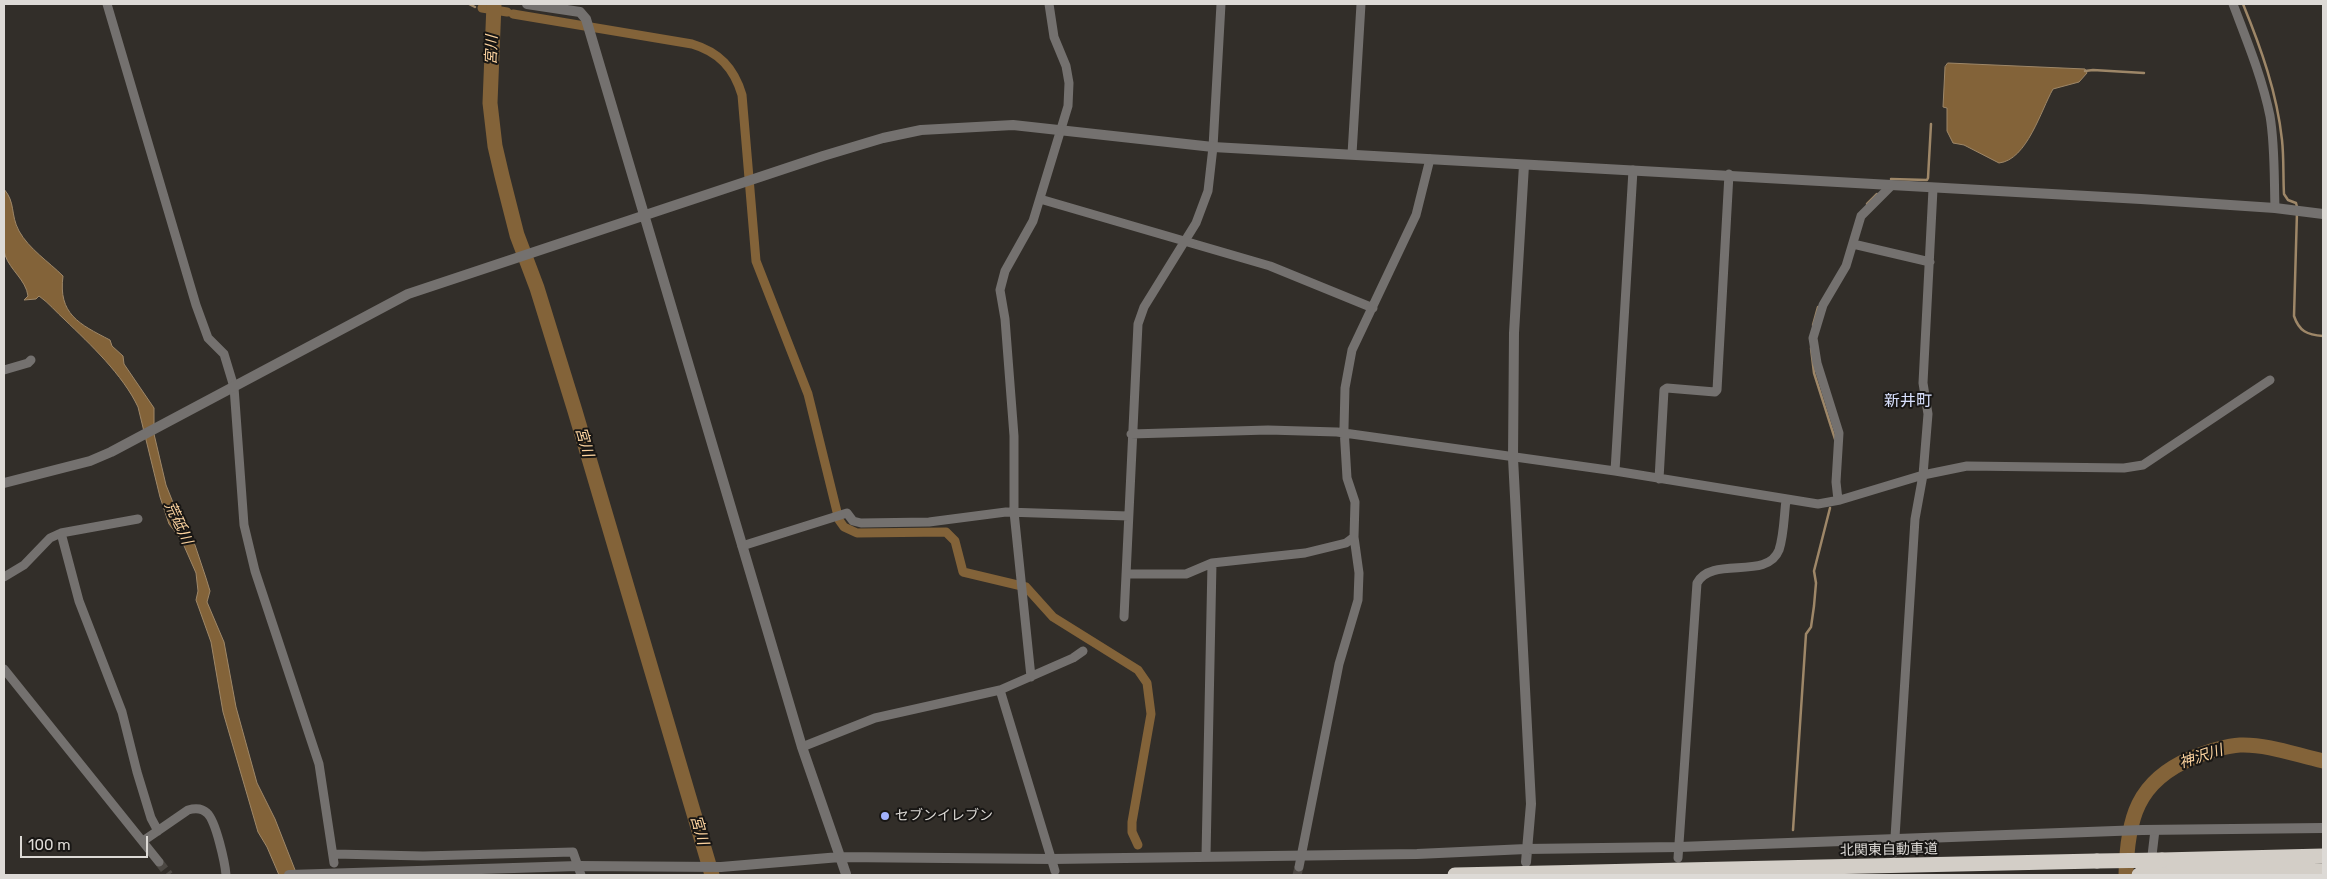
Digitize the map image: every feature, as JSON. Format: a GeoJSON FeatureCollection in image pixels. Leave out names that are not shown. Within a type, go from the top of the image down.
{"type":"FeatureCollection","features":[{"type":"Feature","properties":{"kind":"highway","name":"北関東自動車道"},"geometry":{"type":"LineString","coordinates":[[2139,875],[2162,867],[2323,856]]}},
{"type":"Feature","properties":{"kind":"highway","name":"北関東自動車道"},"geometry":{"type":"LineString","coordinates":[[1455,875],[2097,861],[2162,867],[2323,871]]}},
{"type":"Feature","properties":{"kind":"street"},"geometry":{"type":"LineString","coordinates":[[107,4],[204,329],[211,342],[224,354],[234,387],[247,540],[255,571],[319,764],[334,859],[573,852],[580,871]]}},
{"type":"Feature","properties":{"kind":"street"},"geometry":{"type":"LineString","coordinates":[[527,4],[580,12],[586,19],[802,747],[846,874]]}},
{"type":"Feature","properties":{"kind":"street"},"geometry":{"type":"LineString","coordinates":[[1031,678],[1014,512],[1013,428],[1005,319],[1000,290],[1005,271],[1032,221],[1059,129],[1068,106],[1069,83],[1066,66],[1052,28],[1049,4]]}},
{"type":"Feature","properties":{"kind":"street"},"geometry":{"type":"LineString","coordinates":[[1124,617],[1131,434],[1138,324],[1144,307],[1184,243],[1203,208],[1208,191],[1213,147],[1221,4]]}},
{"type":"Feature","properties":{"kind":"street"},"geometry":{"type":"LineString","coordinates":[[1352,154],[1361,4]]}},
{"type":"Feature","properties":{"kind":"street"},"geometry":{"type":"LineString","coordinates":[[2233,4],[2256,61],[2270,117],[2274,150],[2275,208]]}},
{"type":"Feature","properties":{"kind":"street"},"geometry":{"type":"LineString","coordinates":[[4,482],[90,461],[115,450],[408,294],[748,181],[883,138],[921,130],[1013,125],[1213,147],[1524,165],[1729,174],[1934,189],[2275,208],[2323,214]]}},
{"type":"Feature","properties":{"kind":"street"},"geometry":{"type":"LineString","coordinates":[[1299,867],[1339,664],[1358,600],[1359,574],[1354,537],[1355,502],[1347,478],[1345,434],[1345,388],[1349,360],[1416,215],[1430,159]]}},
{"type":"Feature","properties":{"kind":"street"},"geometry":{"type":"LineString","coordinates":[[1524,165],[1514,333],[1513,458],[1531,804],[1526,862]]}},
{"type":"Feature","properties":{"kind":"street"},"geometry":{"type":"LineString","coordinates":[[1615,471],[1633,170]]}},
{"type":"Feature","properties":{"kind":"street"},"geometry":{"type":"LineString","coordinates":[[1659,478],[1664,390],[1666,388],[1715,392],[1717,390],[1729,174]]}},
{"type":"Feature","properties":{"kind":"street"},"geometry":{"type":"LineString","coordinates":[[1838,500],[1836,482],[1839,433],[1817,363],[1813,338],[1823,305],[1846,266],[1860,216],[1891,186]]}},
{"type":"Feature","properties":{"kind":"street"},"geometry":{"type":"LineString","coordinates":[[1894,853],[1915,519],[1923,475],[1928,414],[1923,383],[1934,189]]}},
{"type":"Feature","properties":{"kind":"street"},"geometry":{"type":"LineString","coordinates":[[1040,199],[1184,243],[1270,266],[1373,308]]}},
{"type":"Feature","properties":{"kind":"street"},"geometry":{"type":"LineString","coordinates":[[1853,244],[1930,262]]}},
{"type":"Feature","properties":{"kind":"street"},"geometry":{"type":"LineString","coordinates":[[4,370],[28,363],[31,360]]}},
{"type":"Feature","properties":{"kind":"street"},"geometry":{"type":"LineString","coordinates":[[1131,434],[1306,430],[1615,471],[1818,504],[1923,475],[1981,465],[2124,468],[2143,465],[2270,380]]}},
{"type":"Feature","properties":{"kind":"street"},"geometry":{"type":"LineString","coordinates":[[1679,852],[1697,583],[1705,574],[1712,570],[1759,565],[1775,556],[1782,534],[1786,500]]}},
{"type":"Feature","properties":{"kind":"street"},"geometry":{"type":"LineString","coordinates":[[742,546],[847,513],[853,521],[861,523],[929,522],[1014,512],[1128,516]]}},
{"type":"Feature","properties":{"kind":"street"},"geometry":{"type":"LineString","coordinates":[[4,577],[24,565],[50,538],[61,533],[138,519]]}},
{"type":"Feature","properties":{"kind":"street"},"geometry":{"type":"LineString","coordinates":[[61,533],[79,602],[122,712],[151,818],[158,830]]}},
{"type":"Feature","properties":{"kind":"street"},"geometry":{"type":"LineString","coordinates":[[1126,574],[1186,574],[1212,563],[1305,553],[1346,544],[1354,537]]}},
{"type":"Feature","properties":{"kind":"street"},"geometry":{"type":"LineString","coordinates":[[1206,856],[1212,563]]}},
{"type":"Feature","properties":{"kind":"street"},"geometry":{"type":"LineString","coordinates":[[802,747],[875,718],[1000,690],[1031,678],[1073,658],[1083,651]]}},
{"type":"Feature","properties":{"kind":"street"},"geometry":{"type":"LineString","coordinates":[[4,669],[158,862]]}},
{"type":"Feature","properties":{"kind":"street"},"geometry":{"type":"LineString","coordinates":[[1000,690],[1055,871]]}},
{"type":"Feature","properties":{"kind":"street"},"geometry":{"type":"LineString","coordinates":[[143,841],[188,810],[204,811],[211,819],[226,875]]}},
{"type":"Feature","properties":{"kind":"street"},"geometry":{"type":"LineString","coordinates":[[289,875],[721,868],[840,857],[1052,859],[1526,849],[1679,852],[1895,838],[2142,830],[2323,828]]}},
{"type":"Feature","properties":{"kind":"street"},"geometry":{"type":"LineString","coordinates":[[2150,875],[2151,849],[2155,830]]}},
{"type":"Feature","properties":{"kind":"water"},"geometry":{"type":"Polygon","coordinates":[[[1948,63],[2085,69],[2087,73],[2079,82],[2053,89],[2025,144],[2009,160],[1999,163],[1964,145],[1953,143],[1947,131],[1947,108],[1943,107],[1945,67],[1948,63]]]}},
{"type":"Feature","properties":{"kind":"water","name":"荒砥川"},"geometry":{"type":"Polygon","coordinates":[[[4,189],[10,199],[16,225],[23,238],[63,276],[62,289],[68,309],[80,323],[110,340],[112,346],[123,356],[124,364],[154,408],[154,434],[166,485],[180,520],[195,545],[210,591],[207,602],[224,642],[236,707],[257,783],[275,819],[297,875],[279,875],[267,847],[258,832],[223,712],[211,642],[196,600],[198,591],[196,573],[181,539],[169,524],[160,497],[138,407],[124,383],[105,360],[49,305],[39,296],[36,299],[24,300],[28,296],[27,290],[5,255],[2,231],[4,189]]]}},
{"type":"Feature","properties":{"kind":"waterway"},"geometry":{"type":"LineString","coordinates":[[469,4],[475,7]]}},
{"type":"Feature","properties":{"kind":"waterway","name":"宮川"},"geometry":{"type":"LineString","coordinates":[[494,4],[490,103],[495,146],[502,176],[517,235],[537,288],[575,411],[712,875]]}},
{"type":"Feature","properties":{"kind":"waterway"},"geometry":{"type":"LineString","coordinates":[[2243,4],[2262,54],[2280,122],[2283,147],[2284,194],[2288,200],[2296,203],[2297,207]]}},
{"type":"Feature","properties":{"kind":"waterway","name":"宮川"},"geometry":{"type":"LineString","coordinates":[[482,8],[507,12]]}},
{"type":"Feature","properties":{"kind":"waterway"},"geometry":{"type":"LineString","coordinates":[[513,14],[692,44],[702,47],[718,57],[730,69],[742,95],[756,261],[808,394],[839,520],[844,527],[857,533],[946,532],[955,541],[963,572],[1026,587],[1053,617],[1138,670],[1147,683],[1151,714],[1132,822],[1132,832],[1138,845]]}},
{"type":"Feature","properties":{"kind":"waterway"},"geometry":{"type":"LineString","coordinates":[[2085,71],[2144,73]]}},
{"type":"Feature","properties":{"kind":"waterway"},"geometry":{"type":"LineString","coordinates":[[1891,179],[1927,180],[1931,124]]}},
{"type":"Feature","properties":{"kind":"waterway"},"geometry":{"type":"LineString","coordinates":[[1867,204],[1877,194]]}},
{"type":"Feature","properties":{"kind":"waterway"},"geometry":{"type":"LineString","coordinates":[[2297,212],[2294,316],[2301,329],[2312,335],[2323,336]]}},
{"type":"Feature","properties":{"kind":"waterway"},"geometry":{"type":"LineString","coordinates":[[1813,325],[1818,307]]}},
{"type":"Feature","properties":{"kind":"waterway"},"geometry":{"type":"LineString","coordinates":[[1811,348],[1814,373],[1835,439]]}},
{"type":"Feature","properties":{"kind":"waterway"},"geometry":{"type":"LineString","coordinates":[[1793,830],[1806,634],[1811,627],[1814,606],[1816,583],[1814,571],[1830,508]]}},
{"type":"Feature","properties":{"kind":"waterway","name":"神沢川"},"geometry":{"type":"LineString","coordinates":[[2126,875],[2129,836],[2139,804],[2147,790],[2173,767],[2210,752],[2240,745],[2271,748],[2323,761]]}},
{"type":"Feature","properties":{"kind":"tunnel"},"geometry":{"type":"LineString","coordinates":[[159,862],[169,875]]}},
{"type":"Feature","properties":{"kind":"tunnel"},"geometry":{"type":"LineString","coordinates":[[1297,875],[1299,867]]}},
{"type":"Feature","properties":{"kind":"place","name":"セブンイレブン"},"geometry":{"type":"Point","coordinates":[885,816]}},
{"type":"Feature","properties":{"kind":"district","name":"新井町"},"geometry":{"type":"Point","coordinates":[1908,401]}}]}
